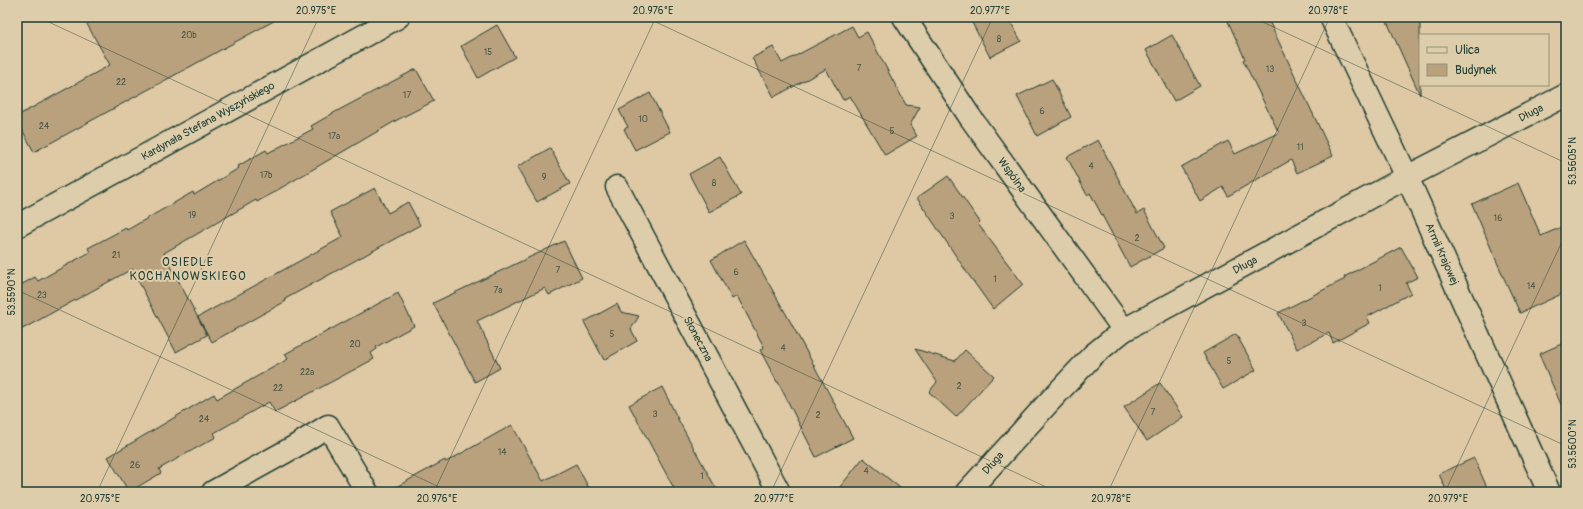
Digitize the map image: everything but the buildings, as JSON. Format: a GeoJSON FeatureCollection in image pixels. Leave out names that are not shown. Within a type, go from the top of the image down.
{"type":"FeatureCollection","features":[{"type":"Feature","properties":{"kind":"street","name":"Kardynała Stefana Wyszyńskiego"},"geometry":{"type":"LineString","coordinates":[[17,226],[398,17]]}},
{"type":"Feature","properties":{"kind":"street","name":"Wspólna"},"geometry":{"type":"LineString","coordinates":[[904,17],[970,117],[1124,330]]}},
{"type":"Feature","properties":{"kind":"street","name":"Armii Krajowej"},"geometry":{"type":"LineString","coordinates":[[1332,17],[1407,178],[1549,492]]}},
{"type":"Feature","properties":{"kind":"street","name":"Długa"},"geometry":{"type":"LineString","coordinates":[[967,492],[1093,355],[1124,330],[1407,178],[1566,95]]}},
{"type":"Feature","properties":{"kind":"street","name":"Słoneczna"},"geometry":{"type":"LineString","coordinates":[[617,186],[779,492]]}},
{"type":"Feature","properties":{"kind":"street"},"geometry":{"type":"LineString","coordinates":[[213,492],[294,447],[328,426],[367,492]]}},
{"type":"Feature","properties":{"kind":"district","name":"OSIEDLE KOCHANOWSKIEGO"},"geometry":{"type":"Point","coordinates":[188,269]}}]}
